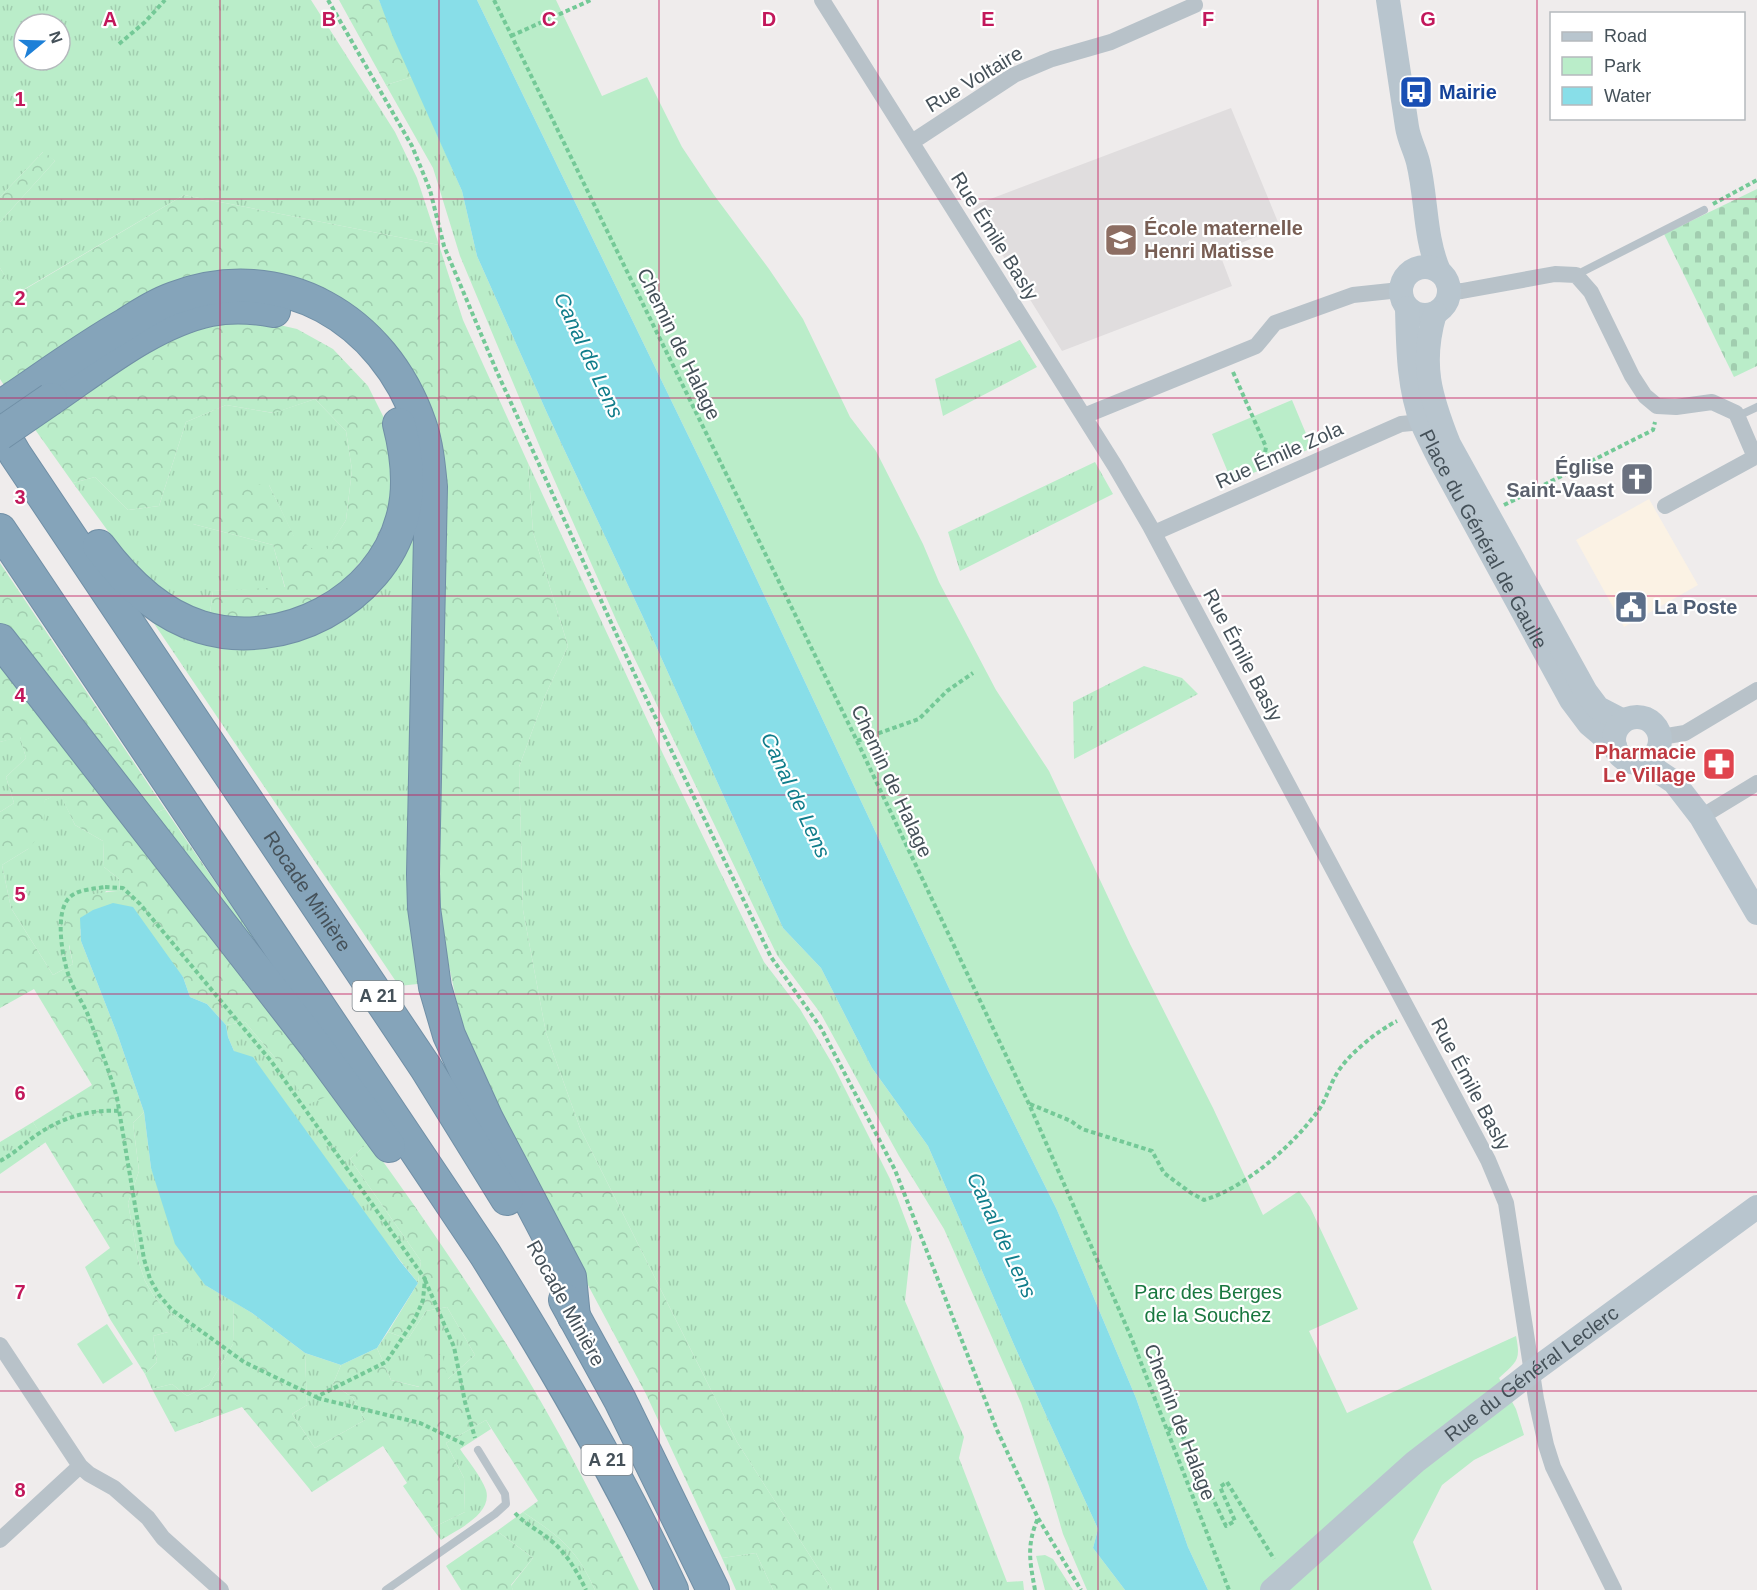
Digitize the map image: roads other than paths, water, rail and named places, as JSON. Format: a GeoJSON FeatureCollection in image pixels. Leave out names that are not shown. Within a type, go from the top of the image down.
{"type":"FeatureCollection","features":[{"type":"Feature","properties":{"kind":"highway"},"geometry":{"type":"LineString","coordinates":[[0,434],[44,391],[111,332],[172,298],[201,290],[229,286],[287,292],[316,301],[346,320],[372,342],[392,367],[409,397],[420,425],[427,453],[431,487],[423,874],[424,908],[435,987],[449,1035],[464,1070],[507,1159],[570,1277],[574,1317]]}},
{"type":"Feature","properties":{"kind":"highway"},"geometry":{"type":"LineString","coordinates":[[0,407],[44,391],[172,324],[210,310],[252,307],[292,314],[326,327],[353,348],[370,367],[388,395],[406,452],[407,486],[402,519],[389,551],[368,579],[344,601],[321,615],[290,627],[251,633],[226,633],[200,627],[173,615],[146,597],[124,578],[28,446],[0,416]]}},
{"type":"Feature","properties":{"kind":"highway","name":"Rocade Minière"},"geometry":{"type":"LineString","coordinates":[[0,428],[15,454],[426,1068],[510,1204],[620,1400],[713,1590]]}},
{"type":"Feature","properties":{"kind":"highway","name":"Rocade Minière"},"geometry":{"type":"LineString","coordinates":[[0,530],[364,1072],[535,1334],[644,1530],[672,1590]]}},
{"type":"Feature","properties":{"kind":"highway"},"geometry":{"type":"LineString","coordinates":[[0,640],[314,1044],[476,1266],[535,1334]]}},
{"type":"Feature","properties":{"kind":"street","name":"Rue Émile Basly"},"geometry":{"type":"LineString","coordinates":[[822,0],[1084,416],[1154,533],[1488,1160],[1506,1203],[1536,1399],[1553,1467],[1614,1590]]}},
{"type":"Feature","properties":{"kind":"street"},"geometry":{"type":"LineString","coordinates":[[1388,0],[1410,144],[1418,161],[1430,248],[1444,282],[1447,301],[1435,313],[1425,315],[1416,314],[1404,299],[1402,281],[1407,273],[1415,268],[1432,267],[1444,282],[1462,291],[1556,274],[1576,275],[1591,292],[1632,376],[1645,396],[1657,406],[1676,407],[1712,402],[1736,413],[1756,456],[1665,506]]}},
{"type":"Feature","properties":{"kind":"street","name":"Rue Voltaire"},"geometry":{"type":"LineString","coordinates":[[912,142],[1014,75],[1052,59],[1111,42],[1195,4]]}},
{"type":"Feature","properties":{"kind":"street"},"geometry":{"type":"LineString","coordinates":[[1410,144],[1406,162],[1418,249],[1415,268]]}},
{"type":"Feature","properties":{"kind":"street"},"geometry":{"type":"LineString","coordinates":[[1084,416],[1256,346],[1275,323],[1353,295],[1404,299]]}},
{"type":"Feature","properties":{"kind":"street","name":"Place du Général de Gaulle"},"geometry":{"type":"LineString","coordinates":[[1404,299],[1411,376],[1422,422],[1440,460],[1571,700],[1589,724],[1615,746]]}},
{"type":"Feature","properties":{"kind":"street","name":"Place du Général de Gaulle"},"geometry":{"type":"LineString","coordinates":[[1435,313],[1427,343],[1428,374],[1437,414],[1449,444],[1586,692],[1598,708],[1623,721]]}},
{"type":"Feature","properties":{"kind":"street","name":"Rue Émile Zola"},"geometry":{"type":"LineString","coordinates":[[1154,533],[1401,424],[1422,422]]}},
{"type":"Feature","properties":{"kind":"street"},"geometry":{"type":"LineString","coordinates":[[1757,690],[1655,748],[1635,763],[1626,760],[1615,746],[1615,732],[1623,721],[1634,716],[1646,718],[1656,726],[1655,748],[1674,782],[1701,817],[1757,913]]}},
{"type":"Feature","properties":{"kind":"street"},"geometry":{"type":"LineString","coordinates":[[1701,817],[1757,783]]}},
{"type":"Feature","properties":{"kind":"street","name":"Rue du Général Leclerc"},"geometry":{"type":"LineString","coordinates":[[1279,1584],[1415,1462],[1533,1371],[1757,1207]]}},
{"type":"Feature","properties":{"kind":"street"},"geometry":{"type":"LineString","coordinates":[[0,1345],[80,1466],[89,1474],[114,1488],[148,1518],[163,1538],[221,1590]]}},
{"type":"Feature","properties":{"kind":"street"},"geometry":{"type":"LineString","coordinates":[[0,1539],[80,1466]]}},
{"type":"Feature","properties":{"kind":"lane"},"geometry":{"type":"LineString","coordinates":[[1576,275],[1704,210]]}},
{"type":"Feature","properties":{"kind":"lane"},"geometry":{"type":"LineString","coordinates":[[1738,416],[1757,406]]}},
{"type":"Feature","properties":{"kind":"lane"},"geometry":{"type":"LineString","coordinates":[[386,1590],[495,1514],[506,1503],[505,1494],[478,1450]]}},
{"type":"Feature","properties":{"kind":"water","name":"Canal de Lens"},"geometry":{"type":"Polygon","coordinates":[[[379,0],[477,0],[719,499],[987,1069],[1057,1210],[1136,1398],[1188,1547],[1208,1590],[1125,1590],[1093,1548],[1098,1529],[1015,1347],[928,1146],[872,1068],[821,968],[783,928],[477,256],[462,191],[393,37],[379,0]]]}},
{"type":"Feature","properties":{"kind":"water"},"geometry":{"type":"Polygon","coordinates":[[[113,903],[133,907],[183,977],[190,997],[207,1004],[226,1025],[234,1051],[253,1057],[418,1283],[377,1348],[341,1365],[305,1353],[252,1313],[205,1285],[175,1244],[151,1168],[144,1112],[118,1036],[81,941],[80,918],[93,910],[113,903]]]}},
{"type":"Feature","properties":{"kind":"place","name":"Mairie"},"geometry":{"type":"Point","coordinates":[1416,92]}},
{"type":"Feature","properties":{"kind":"place","name":"École maternelle Henri Matisse"},"geometry":{"type":"Point","coordinates":[1121,240]}},
{"type":"Feature","properties":{"kind":"place","name":"Église Saint-Vaast"},"geometry":{"type":"Point","coordinates":[1637,479]}},
{"type":"Feature","properties":{"kind":"place","name":"La Poste"},"geometry":{"type":"Point","coordinates":[1631,607]}},
{"type":"Feature","properties":{"kind":"place","name":"Pharmacie Le Village"},"geometry":{"type":"Point","coordinates":[1719,764]}},
{"type":"Feature","properties":{"kind":"park label","name":"Parc des Berges de la Souchez"},"geometry":{"type":"Point","coordinates":[1208,1304]}}]}
